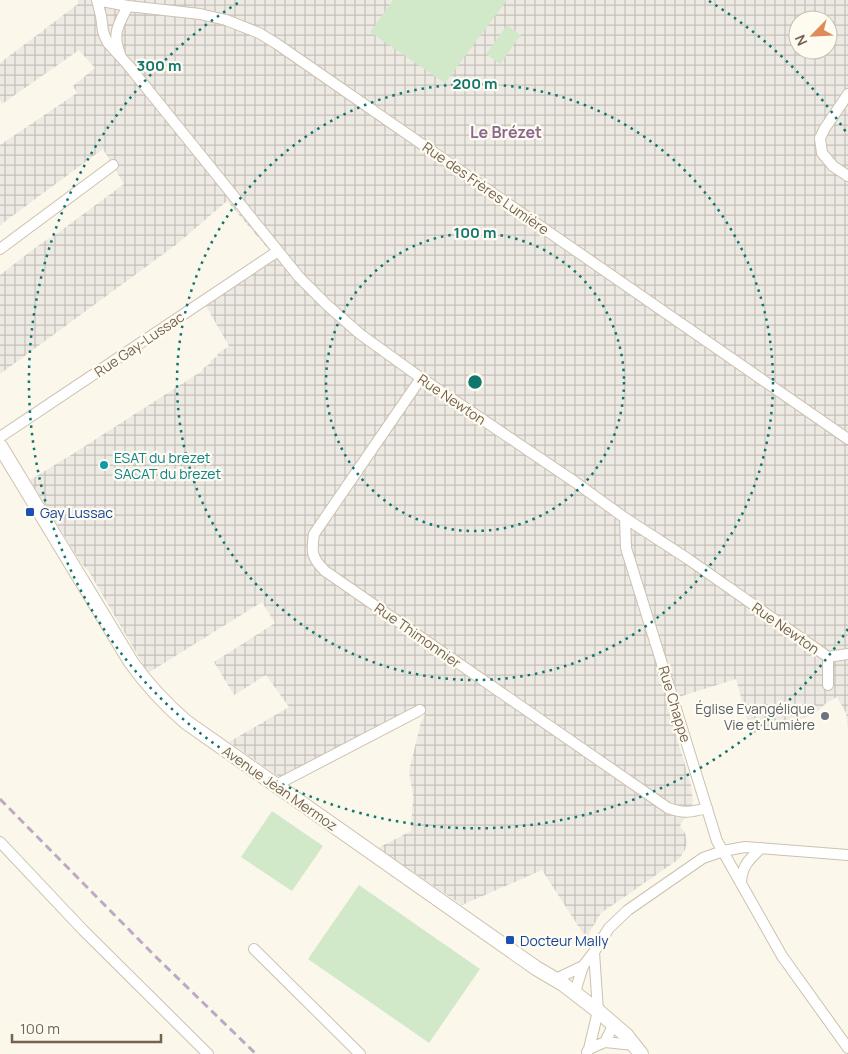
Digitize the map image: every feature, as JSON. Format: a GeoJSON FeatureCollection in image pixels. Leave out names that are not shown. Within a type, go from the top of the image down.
{"type":"FeatureCollection","features":[{"type":"Feature","properties":{"kind":"main road","name":"Avenue Jean Mermoz"},"geometry":{"type":"LineString","coordinates":[[0,446],[131,662],[147,684],[167,706],[186,722],[536,968],[575,992],[614,1024],[638,1049]]}},
{"type":"Feature","properties":{"kind":"street","name":"Rue des Frères Lumière"},"geometry":{"type":"LineString","coordinates":[[97,0],[128,6],[200,14],[226,20],[259,33],[848,439]]}},
{"type":"Feature","properties":{"kind":"street","name":"Rue Newton"},"geometry":{"type":"LineString","coordinates":[[97,0],[103,31],[108,43],[299,277],[360,334],[828,656],[848,654]]}},
{"type":"Feature","properties":{"kind":"street","name":"Rue Newton"},"geometry":{"type":"LineString","coordinates":[[122,59],[116,45],[115,35],[128,6]]}},
{"type":"Feature","properties":{"kind":"street"},"geometry":{"type":"LineString","coordinates":[[848,94],[820,138],[822,153],[833,166],[848,176]]}},
{"type":"Feature","properties":{"kind":"street"},"geometry":{"type":"LineString","coordinates":[[0,249],[113,165]]}},
{"type":"Feature","properties":{"kind":"street","name":"Rue Gay-Lussac"},"geometry":{"type":"LineString","coordinates":[[0,437],[278,251]]}},
{"type":"Feature","properties":{"kind":"street","name":"Rue Thimonnier"},"geometry":{"type":"LineString","coordinates":[[422,378],[314,534],[312,548],[315,560],[325,571],[668,808],[678,812],[689,812],[707,808]]}},
{"type":"Feature","properties":{"kind":"street","name":"Rue Chappe"},"geometry":{"type":"LineString","coordinates":[[625,518],[626,548],[717,841],[782,956],[848,1048]]}},
{"type":"Feature","properties":{"kind":"street"},"geometry":{"type":"LineString","coordinates":[[828,656],[828,685]]}},
{"type":"Feature","properties":{"kind":"street"},"geometry":{"type":"LineString","coordinates":[[276,785],[420,710]]}},
{"type":"Feature","properties":{"kind":"street"},"geometry":{"type":"LineString","coordinates":[[0,842],[83,930],[208,1054]]}},
{"type":"Feature","properties":{"kind":"street"},"geometry":{"type":"LineString","coordinates":[[575,992],[583,966],[609,928],[628,910],[703,858],[723,851],[745,847],[848,855]]}},
{"type":"Feature","properties":{"kind":"street"},"geometry":{"type":"LineString","coordinates":[[741,884],[742,872],[748,862],[761,848]]}},
{"type":"Feature","properties":{"kind":"street"},"geometry":{"type":"LineString","coordinates":[[254,948],[360,1054]]}},
{"type":"Feature","properties":{"kind":"street"},"geometry":{"type":"LineString","coordinates":[[586,1052],[598,1011],[594,952]]}},
{"type":"Feature","properties":{"kind":"street"},"geometry":{"type":"LineString","coordinates":[[554,980],[583,966]]}},
{"type":"Feature","properties":{"kind":"street"},"geometry":{"type":"LineString","coordinates":[[586,1052],[605,1042],[614,1024]]}},
{"type":"Feature","properties":{"kind":"street"},"geometry":{"type":"LineString","coordinates":[[605,1042],[638,1049]]}},
{"type":"Feature","properties":{"kind":"shaded area"},"geometry":{"type":"Polygon","coordinates":[[[78,0],[848,0],[848,728],[846,713],[837,697],[826,703],[818,711],[801,719],[751,734],[736,679],[666,701],[691,785],[693,803],[680,826],[685,833],[687,842],[685,850],[679,859],[601,913],[586,938],[542,870],[462,905],[378,848],[411,831],[413,796],[409,771],[421,722],[425,715],[420,710],[285,781],[229,742],[289,707],[266,675],[234,695],[214,662],[275,623],[262,602],[148,673],[88,570],[81,563],[30,480],[202,371],[211,363],[210,361],[218,356],[217,354],[229,346],[206,306],[276,258],[227,201],[177,244],[0,374],[0,275],[124,184],[103,149],[0,225],[0,145],[77,93],[73,86],[95,68],[79,50],[2,104],[0,100],[0,63],[78,4],[78,0]]]}},
{"type":"Feature","properties":{"kind":"green space"},"geometry":{"type":"Polygon","coordinates":[[[393,0],[507,0],[445,83],[370,32],[393,0]]]}},
{"type":"Feature","properties":{"kind":"green space"},"geometry":{"type":"Polygon","coordinates":[[[507,25],[521,35],[500,64],[486,54],[507,25]]]}},
{"type":"Feature","properties":{"kind":"green space"},"geometry":{"type":"Polygon","coordinates":[[[272,811],[323,846],[292,891],[241,857],[272,811]]]}},
{"type":"Feature","properties":{"kind":"green space"},"geometry":{"type":"Polygon","coordinates":[[[359,885],[480,969],[429,1043],[308,959],[359,885]]]}},
{"type":"Feature","properties":{"kind":"railway"},"geometry":{"type":"LineString","coordinates":[[0,799],[156,957],[256,1054]]}},
{"type":"Feature","properties":{"kind":"place","name":"ESAT du brezet SACAT du brezet"},"geometry":{"type":"Point","coordinates":[104,465]}},
{"type":"Feature","properties":{"kind":"place","name":"Gay Lussac"},"geometry":{"type":"Point","coordinates":[30,512]}},
{"type":"Feature","properties":{"kind":"place","name":"Église Evangélique Vie et Lumière"},"geometry":{"type":"Point","coordinates":[825,716]}},
{"type":"Feature","properties":{"kind":"place","name":"Docteur Mally"},"geometry":{"type":"Point","coordinates":[510,940]}},
{"type":"Feature","properties":{"kind":"district","name":"Le Brézet"},"geometry":{"type":"Point","coordinates":[506,132]}}]}
